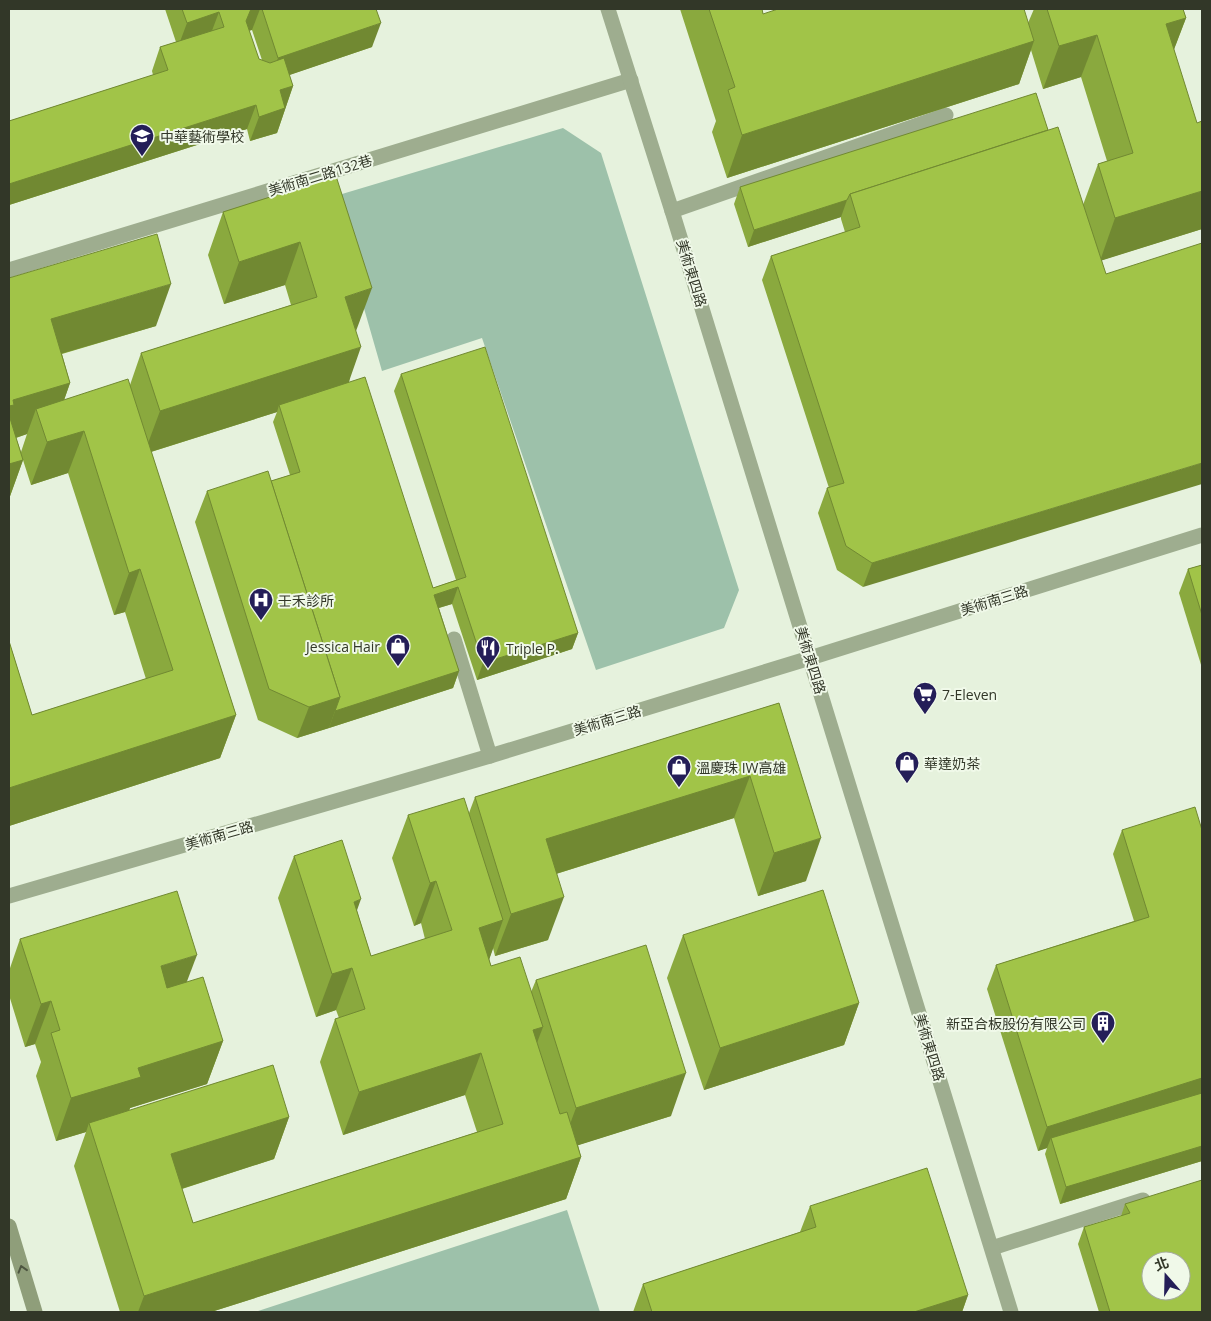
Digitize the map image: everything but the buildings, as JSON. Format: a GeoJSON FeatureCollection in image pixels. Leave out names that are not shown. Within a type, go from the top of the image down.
{"type":"FeatureCollection","features":[{"type":"Feature","properties":{"kind":"street","name":"美術東四路"},"geometry":{"type":"LineString","coordinates":[[608,9],[672,210],[1011,1312]]}},
{"type":"Feature","properties":{"kind":"street","name":"美術南二路132巷"},"geometry":{"type":"LineString","coordinates":[[9,270],[631,80]]}},
{"type":"Feature","properties":{"kind":"street"},"geometry":{"type":"LineString","coordinates":[[672,210],[946,115]]}},
{"type":"Feature","properties":{"kind":"street","name":"美術南三路"},"geometry":{"type":"LineString","coordinates":[[9,896],[490,756],[1202,535]]}},
{"type":"Feature","properties":{"kind":"street"},"geometry":{"type":"LineString","coordinates":[[454,639],[490,756]]}},
{"type":"Feature","properties":{"kind":"street"},"geometry":{"type":"LineString","coordinates":[[992,1248],[1156,1196]]}},
{"type":"Feature","properties":{"kind":"street"},"geometry":{"type":"LineString","coordinates":[[9,1226],[35,1312]]}},
{"type":"Feature","properties":{"kind":"green space"},"geometry":{"type":"Polygon","coordinates":[[[563,128],[601,153],[739,590],[724,628],[596,670],[482,338],[382,371],[332,197],[563,128]]]}},
{"type":"Feature","properties":{"kind":"green space"},"geometry":{"type":"Polygon","coordinates":[[[567,1210],[600,1312],[255,1312],[567,1210]]]}},
{"type":"Feature","properties":{"kind":"place","name":"中華藝術學校"},"geometry":{"type":"Point","coordinates":[142,157]}},
{"type":"Feature","properties":{"kind":"place","name":"壬禾診所"},"geometry":{"type":"Point","coordinates":[261,621]}},
{"type":"Feature","properties":{"kind":"place","name":"Jessica Hair"},"geometry":{"type":"Point","coordinates":[398,667]}},
{"type":"Feature","properties":{"kind":"place","name":"Triple P."},"geometry":{"type":"Point","coordinates":[488,669]}},
{"type":"Feature","properties":{"kind":"place","name":"7-Eleven"},"geometry":{"type":"Point","coordinates":[925,715]}},
{"type":"Feature","properties":{"kind":"place","name":"華達奶茶"},"geometry":{"type":"Point","coordinates":[907,784]}},
{"type":"Feature","properties":{"kind":"place","name":"溫慶珠 IW高雄"},"geometry":{"type":"Point","coordinates":[679,788]}},
{"type":"Feature","properties":{"kind":"place","name":"新亞合板股份有限公司"},"geometry":{"type":"Point","coordinates":[1103,1044]}}]}
